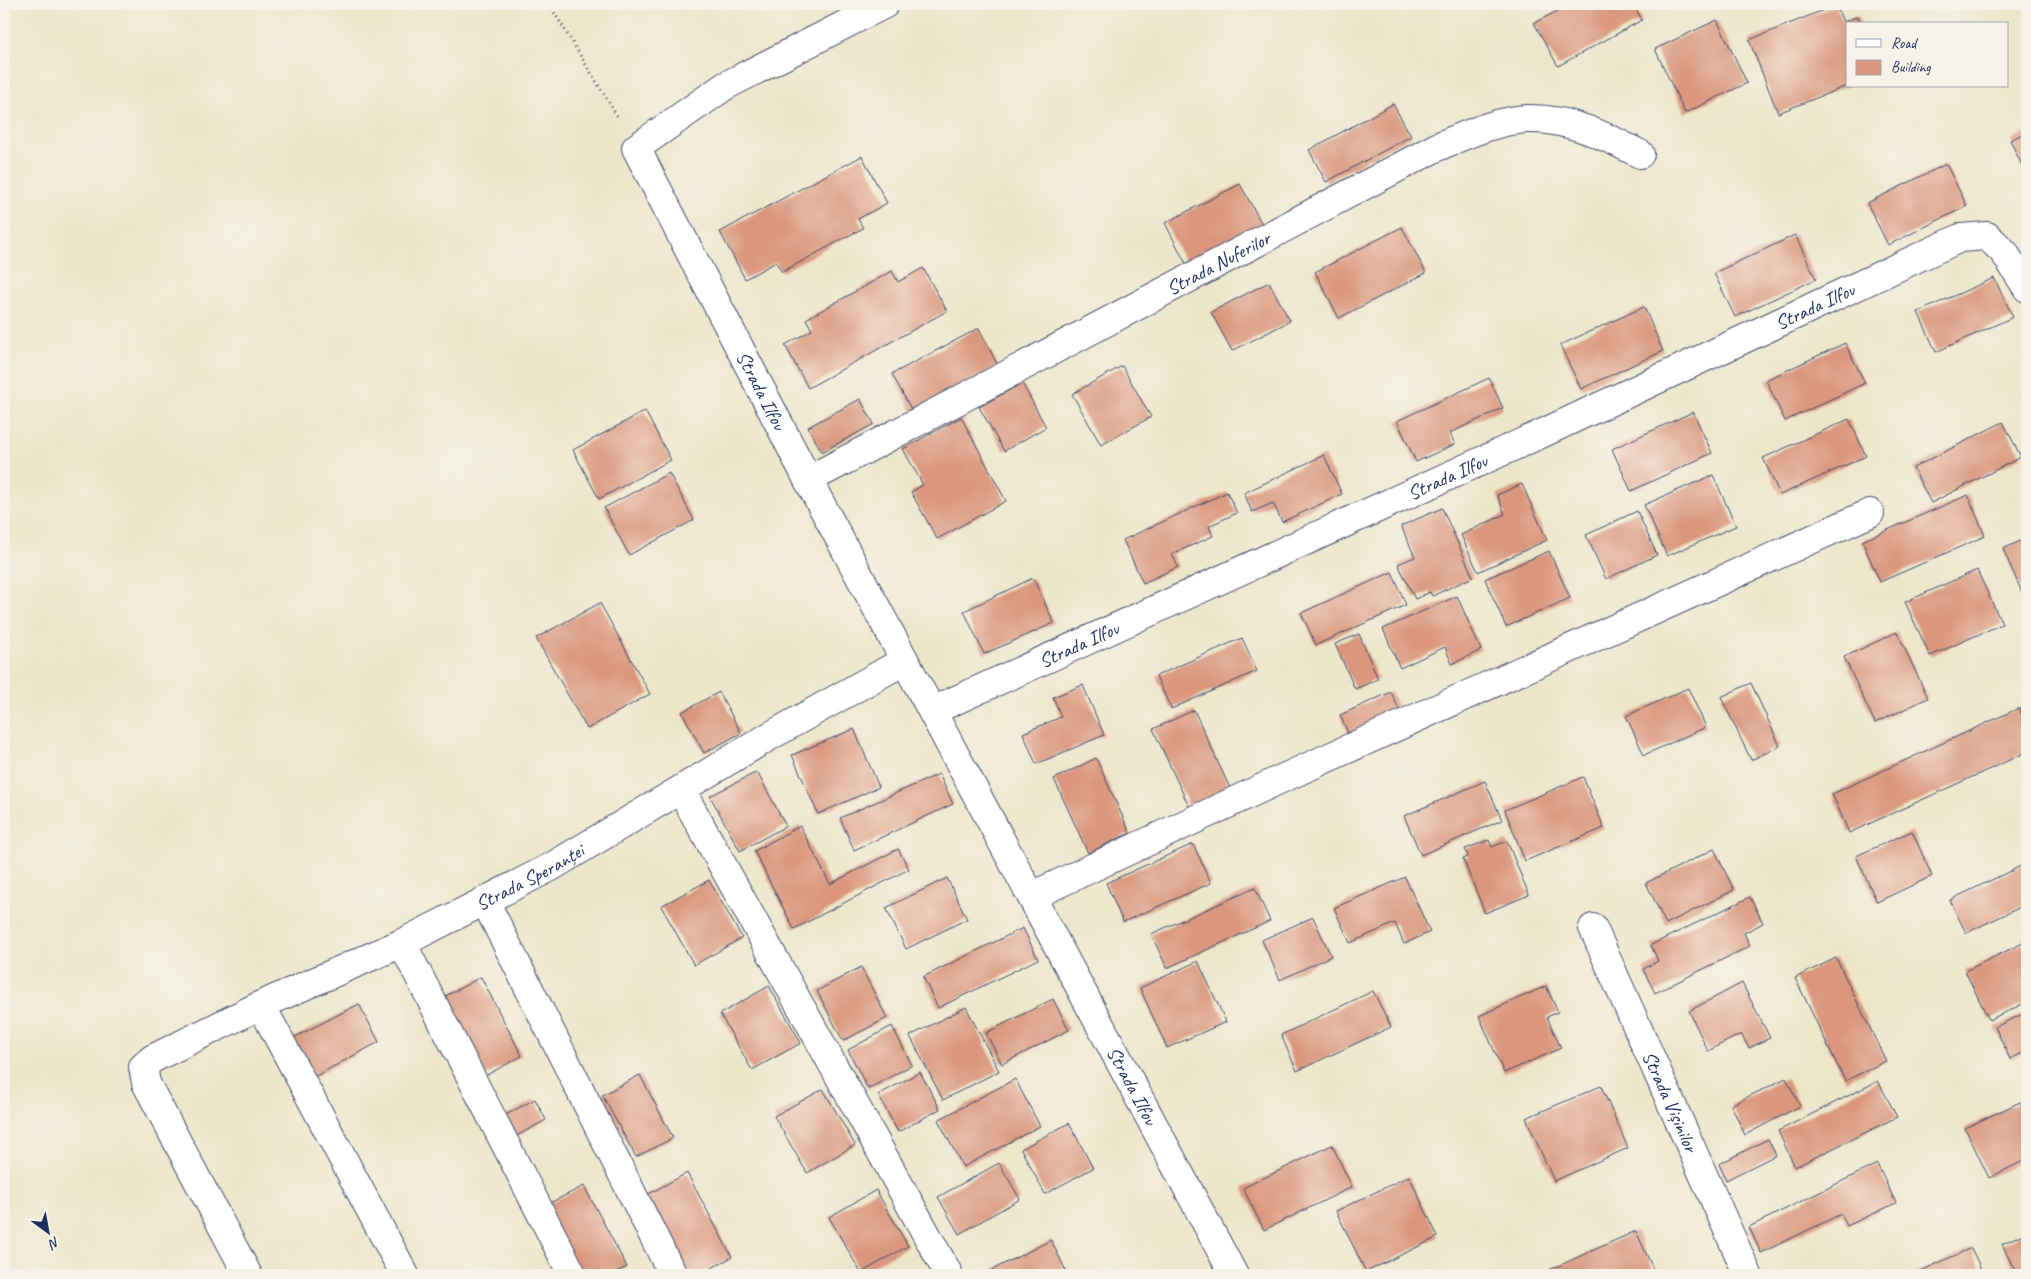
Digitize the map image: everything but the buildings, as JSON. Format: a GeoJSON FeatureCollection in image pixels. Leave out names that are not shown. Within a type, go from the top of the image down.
{"type":"FeatureCollection","features":[{"type":"Feature","properties":{"kind":"street"},"geometry":{"type":"LineString","coordinates":[[636,148],[725,86],[885,4]]}},
{"type":"Feature","properties":{"kind":"street","name":"Strada Nuferilor"},"geometry":{"type":"LineString","coordinates":[[808,480],[1437,147],[1487,127],[1528,119],[1563,123],[1600,134],[1640,154]]}},
{"type":"Feature","properties":{"kind":"street","name":"Strada Ilfov"},"geometry":{"type":"LineString","coordinates":[[636,148],[904,662],[1032,896],[1234,1275]]}},
{"type":"Feature","properties":{"kind":"street","name":"Strada Ilfov"},"geometry":{"type":"LineString","coordinates":[[932,711],[1543,433],[1960,238],[1987,236],[2004,252],[2027,288]]}},
{"type":"Feature","properties":{"kind":"street"},"geometry":{"type":"LineString","coordinates":[[1032,896],[1279,780],[1870,513]]}},
{"type":"Feature","properties":{"kind":"street","name":"Strada Speranței"},"geometry":{"type":"LineString","coordinates":[[248,1275],[146,1083],[143,1067],[152,1059],[262,1005],[402,943],[486,902],[551,867],[770,736],[904,662]]}},
{"type":"Feature","properties":{"kind":"street"},"geometry":{"type":"LineString","coordinates":[[681,790],[949,1275]]}},
{"type":"Feature","properties":{"kind":"street"},"geometry":{"type":"LineString","coordinates":[[486,902],[673,1275]]}},
{"type":"Feature","properties":{"kind":"street","name":"Strada Vișinilor"},"geometry":{"type":"LineString","coordinates":[[1593,928],[1748,1275]]}},
{"type":"Feature","properties":{"kind":"street"},"geometry":{"type":"LineString","coordinates":[[402,943],[572,1274]]}},
{"type":"Feature","properties":{"kind":"street"},"geometry":{"type":"LineString","coordinates":[[262,1005],[405,1275]]}},
{"type":"Feature","properties":{"kind":"path"},"geometry":{"type":"LineString","coordinates":[[550,4],[636,148]]}}]}
